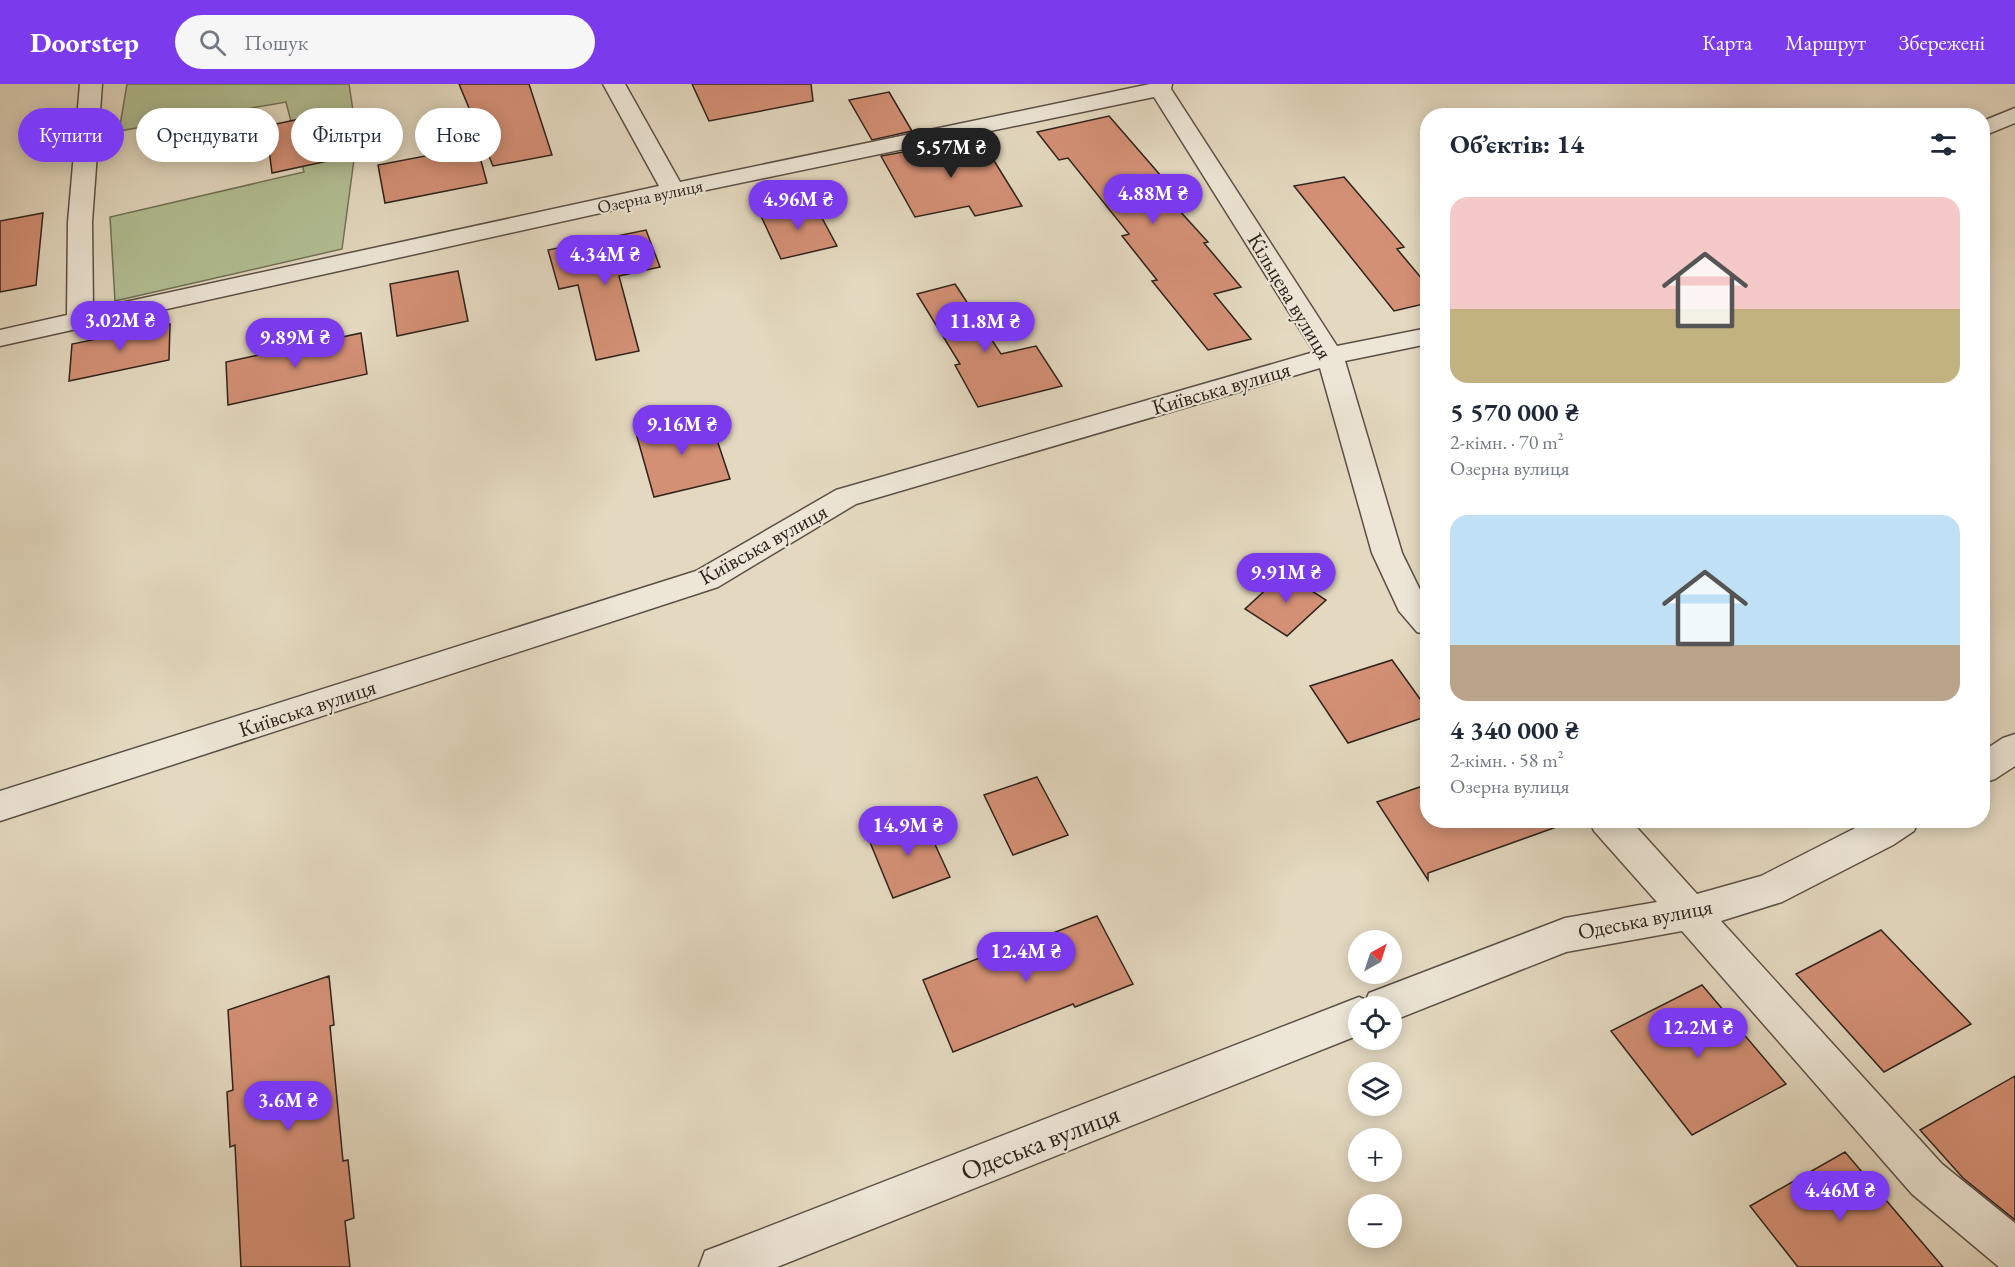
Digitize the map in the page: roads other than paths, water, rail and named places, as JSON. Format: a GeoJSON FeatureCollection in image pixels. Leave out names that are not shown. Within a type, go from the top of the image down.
{"type":"FeatureCollection","features":[{"type":"Feature","properties":{"kind":"street"},"geometry":{"type":"LineString","coordinates":[[80,319],[80,222],[91,84]]}},
{"type":"Feature","properties":{"kind":"street"},"geometry":{"type":"LineString","coordinates":[[614,84],[673,190]]}},
{"type":"Feature","properties":{"kind":"street","name":"Озерна вулиця"},"geometry":{"type":"LineString","coordinates":[[0,338],[673,190],[1160,87]]}},
{"type":"Feature","properties":{"kind":"street","name":"Кільцева вулиця"},"geometry":{"type":"LineString","coordinates":[[1160,87],[1330,356],[1387,553],[1410,603],[1420,614]]}},
{"type":"Feature","properties":{"kind":"street"},"geometry":{"type":"LineString","coordinates":[[1990,126],[2015,116]]}},
{"type":"Feature","properties":{"kind":"street","name":"Київська вулиця"},"geometry":{"type":"LineString","coordinates":[[0,806],[707,579],[846,497],[1330,356],[1420,338]]}},
{"type":"Feature","properties":{"kind":"street"},"geometry":{"type":"LineString","coordinates":[[1990,764],[2015,748]]}},
{"type":"Feature","properties":{"kind":"street"},"geometry":{"type":"LineString","coordinates":[[1614,828],[1927,1179],[2015,1251]]}},
{"type":"Feature","properties":{"kind":"street","name":"Одеська вулиця"},"geometry":{"type":"LineString","coordinates":[[1402,999],[1565,935],[1691,913],[1768,890],[1889,828]]}},
{"type":"Feature","properties":{"kind":"street","name":"Одеська вулиця"},"geometry":{"type":"LineString","coordinates":[[721,1267],[1348,1020]]}}]}
